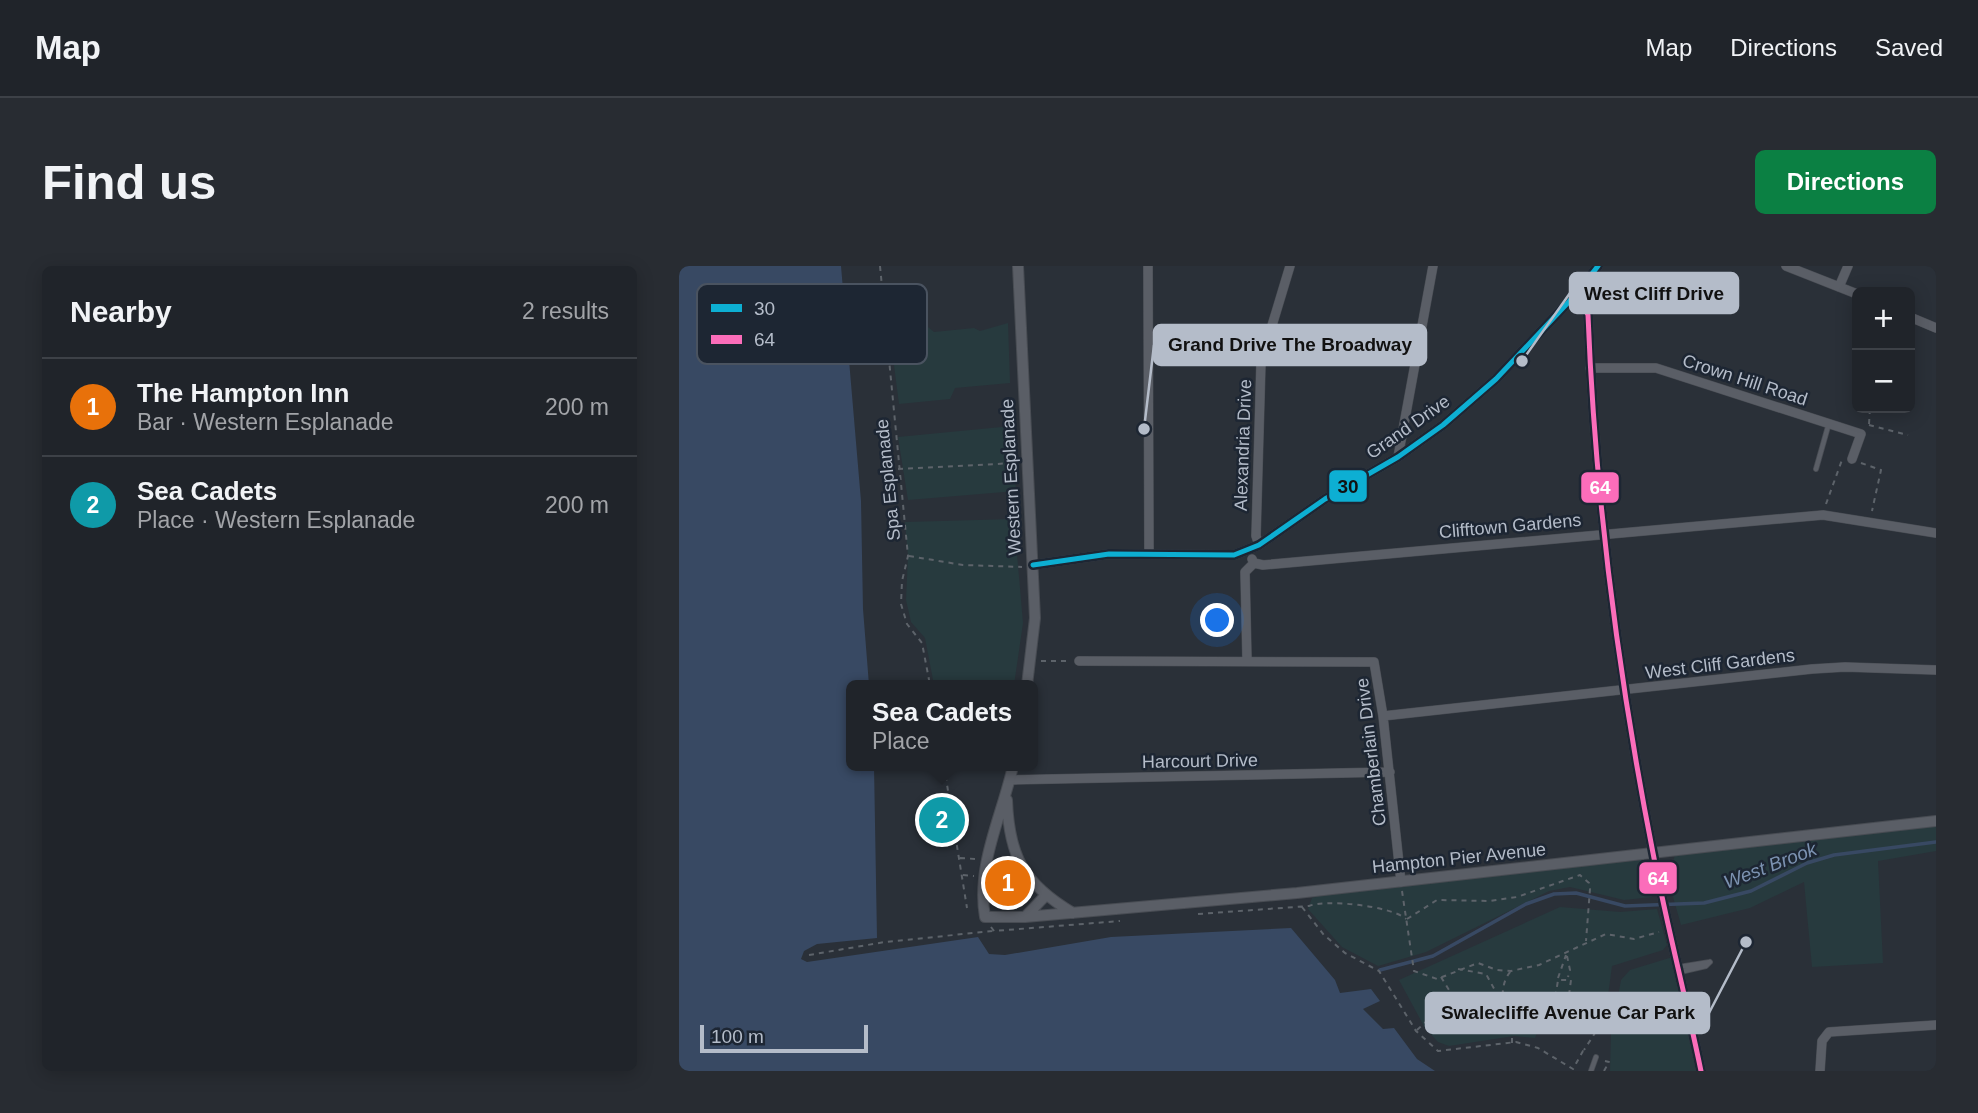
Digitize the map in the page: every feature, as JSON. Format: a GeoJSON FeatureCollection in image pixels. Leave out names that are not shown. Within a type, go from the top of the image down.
{"type":"FeatureCollection","features":[{"type":"Feature","properties":{"kind":"street","name":"Western Esplanade"},"geometry":{"type":"LineString","coordinates":[[1019,266],[1035,618],[1028,680]]}},
{"type":"Feature","properties":{"kind":"street"},"geometry":{"type":"LineString","coordinates":[[1148,266],[1149,554]]}},
{"type":"Feature","properties":{"kind":"street","name":"Alexandria Drive"},"geometry":{"type":"LineString","coordinates":[[1259,545],[1256,536],[1261,362],[1290,266]]}},
{"type":"Feature","properties":{"kind":"street"},"geometry":{"type":"LineString","coordinates":[[1398,457],[1433,266]]}},
{"type":"Feature","properties":{"kind":"street","name":"Grand Drive"},"geometry":{"type":"LineString","coordinates":[[1033,565],[1109,554],[1214,556],[1248,551],[1325,499],[1398,457],[1443,425],[1496,379],[1577,293],[1598,266]]}},
{"type":"Feature","properties":{"kind":"street"},"geometry":{"type":"LineString","coordinates":[[1786,266],[1852,292]]}},
{"type":"Feature","properties":{"kind":"street"},"geometry":{"type":"LineString","coordinates":[[1839,287],[1848,266]]}},
{"type":"Feature","properties":{"kind":"street"},"geometry":{"type":"LineString","coordinates":[[1577,293],[1588,315],[1603,533],[1626,691],[1653,853],[1701,1071]]}},
{"type":"Feature","properties":{"kind":"street"},"geometry":{"type":"LineString","coordinates":[[1915,319],[1936,328]]}},
{"type":"Feature","properties":{"kind":"street","name":"Crown Hill Road"},"geometry":{"type":"LineString","coordinates":[[1590,368],[1656,369],[1861,434],[1852,459]]}},
{"type":"Feature","properties":{"kind":"street","name":"Clifftown Gardens"},"geometry":{"type":"LineString","coordinates":[[1254,563],[1263,565],[1823,515],[1936,533]]}},
{"type":"Feature","properties":{"kind":"street"},"geometry":{"type":"LineString","coordinates":[[1079,661],[1247,660],[1245,572],[1254,563],[1248,551]]}},
{"type":"Feature","properties":{"kind":"street","name":"Chamberlain Drive"},"geometry":{"type":"LineString","coordinates":[[1247,660],[1374,662],[1390,772],[1401,882]]}},
{"type":"Feature","properties":{"kind":"street","name":"West Cliff Gardens"},"geometry":{"type":"LineString","coordinates":[[1383,716],[1845,667],[1936,670]]}},
{"type":"Feature","properties":{"kind":"street"},"geometry":{"type":"LineString","coordinates":[[987,860],[989,844],[1012,771]]}},
{"type":"Feature","properties":{"kind":"street","name":"Harcourt Drive"},"geometry":{"type":"LineString","coordinates":[[1008,785],[1390,772]]}},
{"type":"Feature","properties":{"kind":"street"},"geometry":{"type":"LineString","coordinates":[[1008,785],[1011,843],[1019,866],[1046,895],[1073,913]]}},
{"type":"Feature","properties":{"kind":"street","name":"Hampton Pier Avenue"},"geometry":{"type":"LineString","coordinates":[[987,860],[985,918],[1025,917],[1401,882],[1936,821]]}},
{"type":"Feature","properties":{"kind":"street"},"geometry":{"type":"LineString","coordinates":[[989,844],[1002,840],[1011,843]]}},
{"type":"Feature","properties":{"kind":"street"},"geometry":{"type":"LineString","coordinates":[[1025,917],[1046,895]]}},
{"type":"Feature","properties":{"kind":"street"},"geometry":{"type":"LineString","coordinates":[[1820,1071],[1822,1041],[1829,1032],[1936,1025]]}},
{"type":"Feature","properties":{"kind":"lane"},"geometry":{"type":"LineString","coordinates":[[1816,469],[1829,423]]}},
{"type":"Feature","properties":{"kind":"lane"},"geometry":{"type":"LineString","coordinates":[[1710,962],[1706,966],[1679,970],[1710,962]]}},
{"type":"Feature","properties":{"kind":"lane"},"geometry":{"type":"LineString","coordinates":[[1591,1071],[1596,1057]]}},
{"type":"Feature","properties":{"kind":"path","name":"Spa Esplanade"},"geometry":{"type":"LineString","coordinates":[[880,266],[882,284]]}},
{"type":"Feature","properties":{"kind":"path","name":"Spa Esplanade"},"geometry":{"type":"LineString","coordinates":[[889,364],[908,556],[902,581],[901,604],[907,624],[922,643],[929,680]]}},
{"type":"Feature","properties":{"kind":"path"},"geometry":{"type":"LineString","coordinates":[[1870,413],[1869,425],[1908,435]]}},
{"type":"Feature","properties":{"kind":"path"},"geometry":{"type":"LineString","coordinates":[[1823,515],[1843,456],[1881,470],[1870,523]]}},
{"type":"Feature","properties":{"kind":"path"},"geometry":{"type":"LineString","coordinates":[[898,469],[1026,463]]}},
{"type":"Feature","properties":{"kind":"path"},"geometry":{"type":"LineString","coordinates":[[908,556],[963,565],[1020,568],[1033,565]]}},
{"type":"Feature","properties":{"kind":"path"},"geometry":{"type":"LineString","coordinates":[[1031,661],[1079,661]]}},
{"type":"Feature","properties":{"kind":"path"},"geometry":{"type":"LineString","coordinates":[[944,771],[967,908]]}},
{"type":"Feature","properties":{"kind":"path"},"geometry":{"type":"LineString","coordinates":[[960,858],[987,860]]}},
{"type":"Feature","properties":{"kind":"path"},"geometry":{"type":"LineString","coordinates":[[1406,919],[1437,900],[1479,903],[1517,897],[1570,876],[1580,875],[1589,883],[1590,889],[1586,941]]}},
{"type":"Feature","properties":{"kind":"path"},"geometry":{"type":"LineString","coordinates":[[1401,882],[1414,971],[1425,977],[1441,977],[1478,963],[1497,970],[1511,971],[1539,965],[1566,954],[1586,941],[1607,934],[1634,939],[1670,929]]}},
{"type":"Feature","properties":{"kind":"path"},"geometry":{"type":"LineString","coordinates":[[1406,919],[1373,906],[1318,902],[1301,906],[1324,935],[1345,953],[1379,971],[1393,989],[1416,1031],[1429,1046],[1438,1051],[1512,1043],[1538,1048],[1573,1069],[1595,1033],[1569,995]]}},
{"type":"Feature","properties":{"kind":"path"},"geometry":{"type":"LineString","coordinates":[[809,955],[885,942],[994,931]]}},
{"type":"Feature","properties":{"kind":"path"},"geometry":{"type":"LineString","coordinates":[[1566,954],[1570,970],[1568,978],[1572,987],[1569,995]]}},
{"type":"Feature","properties":{"kind":"path"},"geometry":{"type":"LineString","coordinates":[[1566,954],[1556,993],[1563,997],[1569,995]]}},
{"type":"Feature","properties":{"kind":"path"},"geometry":{"type":"LineString","coordinates":[[1457,969],[1486,974],[1503,1005],[1532,1028],[1573,1002]]}},
{"type":"Feature","properties":{"kind":"path"},"geometry":{"type":"LineString","coordinates":[[1441,977],[1449,990],[1448,1008],[1452,1020],[1461,1026],[1484,1029],[1497,1019],[1503,1005],[1505,977],[1511,971]]}},
{"type":"Feature","properties":{"kind":"path"},"geometry":{"type":"LineString","coordinates":[[1558,979],[1568,978]]}},
{"type":"Feature","properties":{"kind":"path"},"geometry":{"type":"LineString","coordinates":[[1416,1031],[1442,1007],[1448,1008]]}},
{"type":"Feature","properties":{"kind":"path"},"geometry":{"type":"LineString","coordinates":[[1512,1043],[1512,1028],[1520,1020]]}},
{"type":"Feature","properties":{"kind":"path"},"geometry":{"type":"LineString","coordinates":[[1583,1051],[1609,1062],[1604,1071]]}},
{"type":"Feature","properties":{"kind":"green space"},"geometry":{"type":"Polygon","coordinates":[[[1008,323],[1010,383],[955,388],[950,399],[899,404],[894,364],[927,364],[927,327],[934,332],[974,328],[980,331],[1008,323]]]}},
{"type":"Feature","properties":{"kind":"green space"},"geometry":{"type":"Polygon","coordinates":[[[1012,426],[1016,491],[908,500],[898,437],[1012,426]]]}},
{"type":"Feature","properties":{"kind":"green space"},"geometry":{"type":"Polygon","coordinates":[[[1014,519],[1023,623],[1015,680],[933,680],[925,638],[911,622],[906,600],[908,556],[905,522],[1014,519]]]}},
{"type":"Feature","properties":{"kind":"green space"},"geometry":{"type":"Polygon","coordinates":[[[1936,824],[1936,851],[1878,861],[1883,963],[1812,967],[1804,882],[1750,908],[1681,925],[1668,879],[1675,855],[1936,824]]]}},
{"type":"Feature","properties":{"kind":"green space"},"geometry":{"type":"Polygon","coordinates":[[[1644,858],[1652,897],[1624,900],[1570,887],[1549,891],[1426,952],[1378,966],[1342,947],[1308,909],[1312,898],[1324,894],[1644,858]]]}},
{"type":"Feature","properties":{"kind":"green space"},"geometry":{"type":"Polygon","coordinates":[[[1560,907],[1620,912],[1657,909],[1667,945],[1663,950],[1612,966],[1606,1011],[1597,1027],[1577,996],[1541,1022],[1535,1038],[1514,1036],[1449,1046],[1438,1042],[1425,1028],[1399,980],[1560,907]]]}},
{"type":"Feature","properties":{"kind":"green space"},"geometry":{"type":"Polygon","coordinates":[[[1676,956],[1701,1071],[1610,1071],[1611,1034],[1621,980],[1630,970],[1676,956]]]}},
{"type":"Feature","properties":{"kind":"water"},"geometry":{"type":"Polygon","coordinates":[[[679,266],[841,266],[843,284],[697,284],[697,364],[849,364],[861,501],[863,609],[869,680],[846,680],[846,771],[874,771],[877,938],[817,944],[804,951],[801,959],[807,962],[978,937],[989,954],[1005,955],[1111,937],[1291,928],[1335,980],[1340,993],[1371,989],[1380,1001],[1363,1009],[1383,1029],[1394,1028],[1417,1059],[1435,1071],[679,1071],[679,266]]]}},
{"type":"Feature","properties":{"kind":"waterway","name":"West Brook"},"geometry":{"type":"LineString","coordinates":[[1380,970],[1433,956],[1526,904],[1554,894],[1576,893],[1625,906],[1704,903],[1751,891],[1807,863],[1834,855],[1936,842]]}},
{"type":"Feature","properties":{"kind":"transit line","name":"30"},"geometry":{"type":"LineString","coordinates":[[1033,565],[1109,554],[1234,555],[1259,545],[1325,499],[1398,457],[1443,425],[1496,379],[1577,293],[1598,266]]}},
{"type":"Feature","properties":{"kind":"transit line","name":"64"},"geometry":{"type":"LineString","coordinates":[[1577,293],[1588,315],[1602,517],[1629,719],[1658,880],[1701,1071]]}},
{"type":"Feature","properties":{"kind":"place","name":"West Cliff Drive"},"geometry":{"type":"Point","coordinates":[1522,361]}},
{"type":"Feature","properties":{"kind":"place","name":"Grand Drive The Broadway"},"geometry":{"type":"Point","coordinates":[1144,429]}},
{"type":"Feature","properties":{"kind":"place","name":"Sea Cadets"},"geometry":{"type":"Point","coordinates":[942,820]}},
{"type":"Feature","properties":{"kind":"place","name":"The Hampton Inn"},"geometry":{"type":"Point","coordinates":[1008,883]}},
{"type":"Feature","properties":{"kind":"place","name":"Swalecliffe Avenue Car Park"},"geometry":{"type":"Point","coordinates":[1746,942]}}]}
